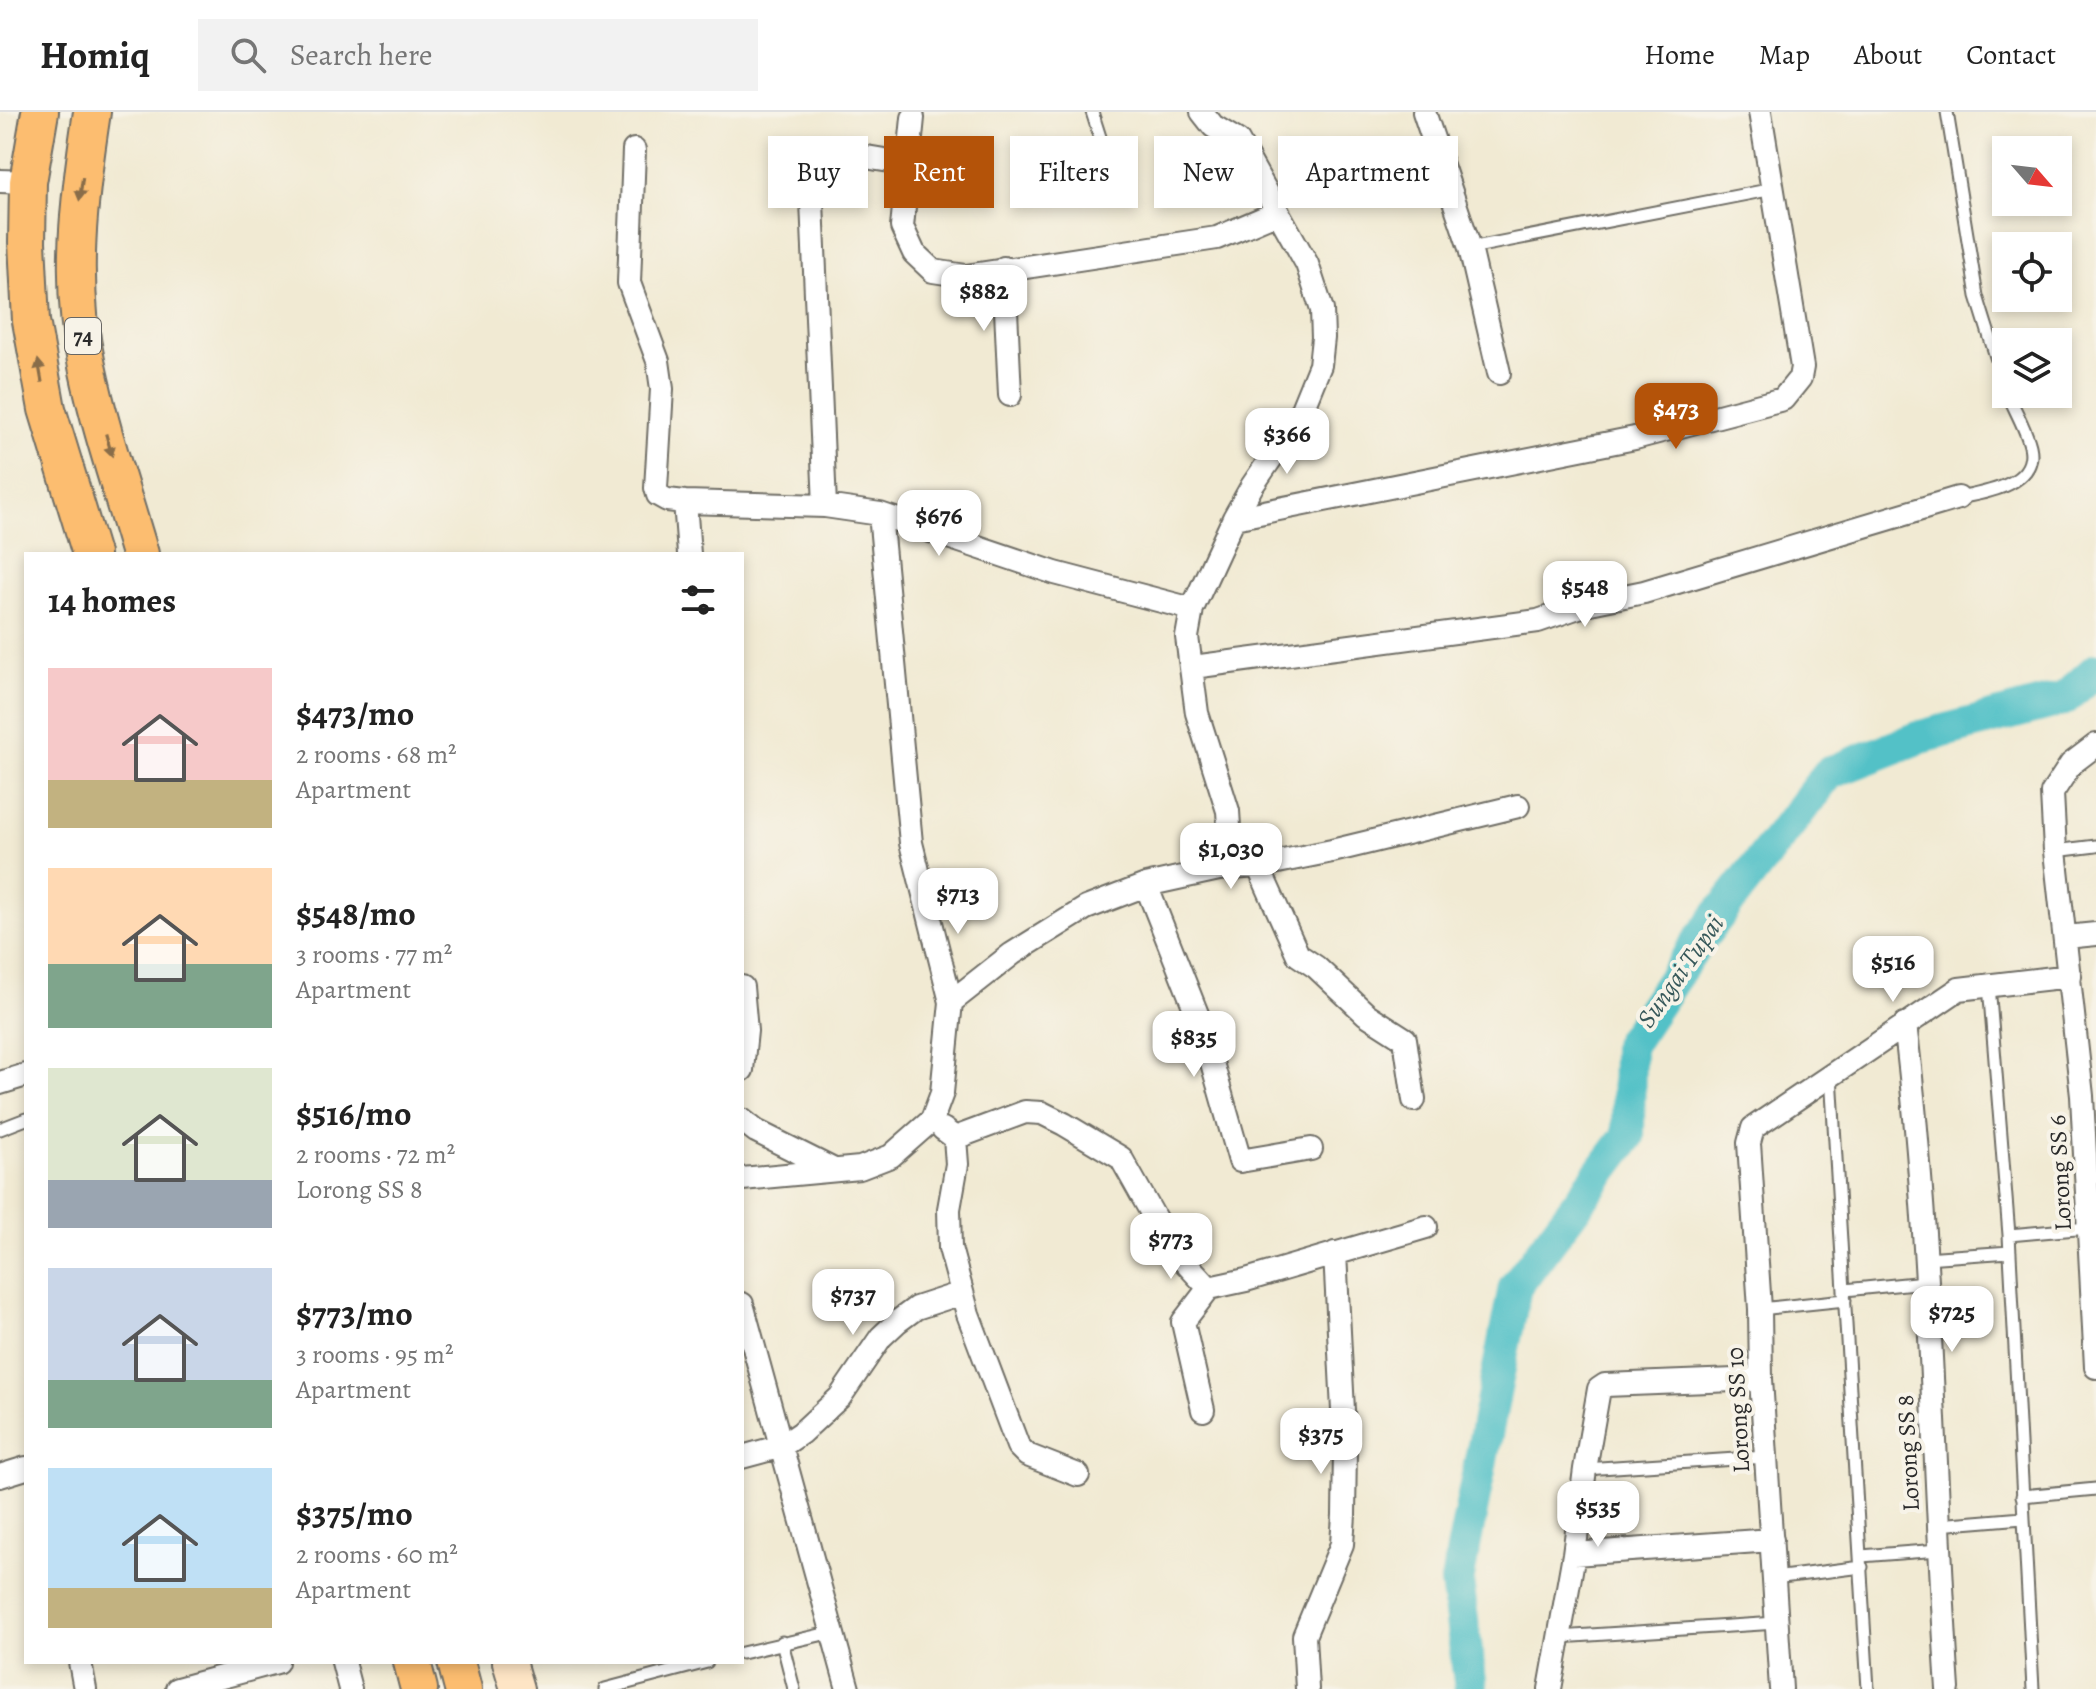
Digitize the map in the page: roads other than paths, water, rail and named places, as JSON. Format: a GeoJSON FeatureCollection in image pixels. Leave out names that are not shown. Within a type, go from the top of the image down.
{"type":"FeatureCollection","features":[{"type":"Feature","properties":{"kind":"main road","name":"74"},"geometry":{"type":"LineString","coordinates":[[40,112],[14,181],[27,242],[31,321],[47,409],[90,552]]}},
{"type":"Feature","properties":{"kind":"main road","name":"74"},"geometry":{"type":"LineString","coordinates":[[92,112],[77,218],[78,297],[86,365],[139,552]]}},
{"type":"Feature","properties":{"kind":"main road"},"geometry":{"type":"LineString","coordinates":[[413,1664],[419,1689]]}},
{"type":"Feature","properties":{"kind":"main road"},"geometry":{"type":"LineString","coordinates":[[457,1664],[463,1689]]}},
{"type":"Feature","properties":{"kind":"street"},"geometry":{"type":"LineString","coordinates":[[1202,112],[1213,126],[1238,141],[1307,264],[1322,310],[1323,338],[1320,365],[1298,419],[1234,518],[1192,609],[1187,637],[1197,713],[1228,811],[1230,842],[1219,869]]}},
{"type":"Feature","properties":{"kind":"street"},"geometry":{"type":"LineString","coordinates":[[1424,112],[1470,248],[1499,373]]}},
{"type":"Feature","properties":{"kind":"street"},"geometry":{"type":"LineString","coordinates":[[1234,518],[1635,438],[1783,399],[1800,378],[1802,367],[1760,112]]}},
{"type":"Feature","properties":{"kind":"street"},"geometry":{"type":"LineString","coordinates":[[911,136],[913,118]]}},
{"type":"Feature","properties":{"kind":"street"},"geometry":{"type":"LineString","coordinates":[[634,150],[629,283],[658,361],[662,389],[658,495],[667,500],[685,502],[825,506],[880,514],[1055,573],[1192,609]]}},
{"type":"Feature","properties":{"kind":"street"},"geometry":{"type":"LineString","coordinates":[[825,506],[812,201],[814,180],[824,163],[840,156],[884,161]]}},
{"type":"Feature","properties":{"kind":"street"},"geometry":{"type":"LineString","coordinates":[[904,208],[902,227],[914,253],[933,271],[966,276],[1217,238],[1278,212]]}},
{"type":"Feature","properties":{"kind":"street"},"geometry":{"type":"LineString","coordinates":[[1004,268],[1010,395]]}},
{"type":"Feature","properties":{"kind":"street"},"geometry":{"type":"LineString","coordinates":[[1193,667],[1538,621],[1590,603],[1644,592],[1958,498]]}},
{"type":"Feature","properties":{"kind":"street"},"geometry":{"type":"LineString","coordinates":[[685,502],[689,552]]}},
{"type":"Feature","properties":{"kind":"street"},"geometry":{"type":"LineString","coordinates":[[744,1179],[860,1168],[891,1156],[932,1120],[942,1093],[951,1002],[911,843],[880,514]]}},
{"type":"Feature","properties":{"kind":"street","name":"Lorong SS 6"},"geometry":{"type":"LineString","coordinates":[[2096,745],[2071,764],[2052,793],[2055,851],[2070,976],[2089,1096],[2088,1228],[2096,1367]]}},
{"type":"Feature","properties":{"kind":"street"},"geometry":{"type":"LineString","coordinates":[[951,1002],[1012,954],[1086,908],[1146,885],[1219,869],[1258,866],[1518,806]]}},
{"type":"Feature","properties":{"kind":"street"},"geometry":{"type":"LineString","coordinates":[[1258,866],[1298,955],[1333,982],[1366,1014],[1405,1039],[1414,1100]]}},
{"type":"Feature","properties":{"kind":"street"},"geometry":{"type":"LineString","coordinates":[[1146,885],[1201,1024],[1240,1161],[1311,1149]]}},
{"type":"Feature","properties":{"kind":"street"},"geometry":{"type":"LineString","coordinates":[[2066,937],[2096,934]]}},
{"type":"Feature","properties":{"kind":"street"},"geometry":{"type":"LineString","coordinates":[[1831,1073],[1959,989],[2070,976]]}},
{"type":"Feature","properties":{"kind":"street"},"geometry":{"type":"LineString","coordinates":[[744,1009],[744,1050]]}},
{"type":"Feature","properties":{"kind":"street","name":"Lorong SS 8"},"geometry":{"type":"LineString","coordinates":[[1905,1024],[1918,1133],[1948,1689]]}},
{"type":"Feature","properties":{"kind":"street","name":"Lorong SS 10"},"geometry":{"type":"LineString","coordinates":[[1781,1689],[1749,1143],[1753,1128],[1831,1073]]}},
{"type":"Feature","properties":{"kind":"street"},"geometry":{"type":"LineString","coordinates":[[0,1083],[24,1076]]}},
{"type":"Feature","properties":{"kind":"street"},"geometry":{"type":"LineString","coordinates":[[955,1138],[1025,1112],[1042,1113],[1064,1124],[1121,1158],[1171,1247],[1209,1288]]}},
{"type":"Feature","properties":{"kind":"street"},"geometry":{"type":"LineString","coordinates":[[932,1120],[955,1138],[957,1164],[949,1209],[950,1248],[962,1293],[1018,1446],[1027,1455],[1078,1475]]}},
{"type":"Feature","properties":{"kind":"street"},"geometry":{"type":"LineString","coordinates":[[744,1122],[756,1131],[833,1169]]}},
{"type":"Feature","properties":{"kind":"street"},"geometry":{"type":"LineString","coordinates":[[1203,1410],[1183,1322],[1209,1288],[1426,1227]]}},
{"type":"Feature","properties":{"kind":"street"},"geometry":{"type":"LineString","coordinates":[[1307,1689],[1304,1636],[1342,1544],[1345,1450],[1335,1253]]}},
{"type":"Feature","properties":{"kind":"street"},"geometry":{"type":"LineString","coordinates":[[744,1456],[782,1446],[820,1418],[840,1397],[881,1337],[897,1322],[916,1308],[962,1293]]}},
{"type":"Feature","properties":{"kind":"street"},"geometry":{"type":"LineString","coordinates":[[744,1311],[848,1689]]}},
{"type":"Feature","properties":{"kind":"street"},"geometry":{"type":"LineString","coordinates":[[1550,1689],[1599,1389],[1605,1385],[1761,1379]]}},
{"type":"Feature","properties":{"kind":"street"},"geometry":{"type":"LineString","coordinates":[[0,1476],[24,1469]]}},
{"type":"Feature","properties":{"kind":"street"},"geometry":{"type":"LineString","coordinates":[[1574,1554],[1772,1540]]}},
{"type":"Feature","properties":{"kind":"street"},"geometry":{"type":"LineString","coordinates":[[80,1664],[85,1689]]}},
{"type":"Feature","properties":{"kind":"street"},"geometry":{"type":"LineString","coordinates":[[177,1689],[233,1682],[273,1664]]}},
{"type":"Feature","properties":{"kind":"street"},"geometry":{"type":"LineString","coordinates":[[344,1664],[350,1689]]}},
{"type":"Feature","properties":{"kind":"street"},"geometry":{"type":"LineString","coordinates":[[510,1664],[517,1689]]}},
{"type":"Feature","properties":{"kind":"lane"},"geometry":{"type":"LineString","coordinates":[[1092,112],[1100,136]]}},
{"type":"Feature","properties":{"kind":"lane"},"geometry":{"type":"LineString","coordinates":[[1947,112],[1977,296],[1992,344]]}},
{"type":"Feature","properties":{"kind":"lane"},"geometry":{"type":"LineString","coordinates":[[1470,248],[1773,189]]}},
{"type":"Feature","properties":{"kind":"lane"},"geometry":{"type":"LineString","coordinates":[[1958,498],[2010,486],[2022,475],[2028,465],[2030,447],[2014,408]]}},
{"type":"Feature","properties":{"kind":"lane"},"geometry":{"type":"LineString","coordinates":[[2055,851],[2096,846]]}},
{"type":"Feature","properties":{"kind":"lane"},"geometry":{"type":"LineString","coordinates":[[1989,984],[2009,1235],[2033,1689]]}},
{"type":"Feature","properties":{"kind":"lane"},"geometry":{"type":"LineString","coordinates":[[1831,1073],[1868,1689]]}},
{"type":"Feature","properties":{"kind":"lane"},"geometry":{"type":"LineString","coordinates":[[0,1129],[24,1120]]}},
{"type":"Feature","properties":{"kind":"lane"},"geometry":{"type":"LineString","coordinates":[[2009,1235],[2088,1228]]}},
{"type":"Feature","properties":{"kind":"lane"},"geometry":{"type":"LineString","coordinates":[[1925,1258],[2010,1252]]}},
{"type":"Feature","properties":{"kind":"lane"},"geometry":{"type":"LineString","coordinates":[[1760,1309],[1925,1282]]}},
{"type":"Feature","properties":{"kind":"lane"},"geometry":{"type":"LineString","coordinates":[[1585,1469],[1766,1457]]}},
{"type":"Feature","properties":{"kind":"lane"},"geometry":{"type":"LineString","coordinates":[[2022,1496],[2096,1489]]}},
{"type":"Feature","properties":{"kind":"lane"},"geometry":{"type":"LineString","coordinates":[[1938,1525],[2023,1518]]}},
{"type":"Feature","properties":{"kind":"lane"},"geometry":{"type":"LineString","coordinates":[[1774,1578],[1939,1550]]}},
{"type":"Feature","properties":{"kind":"lane"},"geometry":{"type":"LineString","coordinates":[[1559,1637],[1777,1623]]}},
{"type":"Feature","properties":{"kind":"lane"},"geometry":{"type":"LineString","coordinates":[[744,1652],[833,1632]]}},
{"type":"Feature","properties":{"kind":"lane"},"geometry":{"type":"LineString","coordinates":[[782,1642],[794,1689]]}},
{"type":"Feature","properties":{"kind":"lane"},"geometry":{"type":"LineString","coordinates":[[605,1689],[699,1664]]}},
{"type":"Feature","properties":{"kind":"waterway","name":"Sungai Tupai"},"geometry":{"type":"LineString","coordinates":[[1471,1689],[1457,1582],[1515,1287],[1628,1136],[1629,1045],[1700,939],[1829,773],[1921,737],[2064,699],[2096,670]]}}]}
